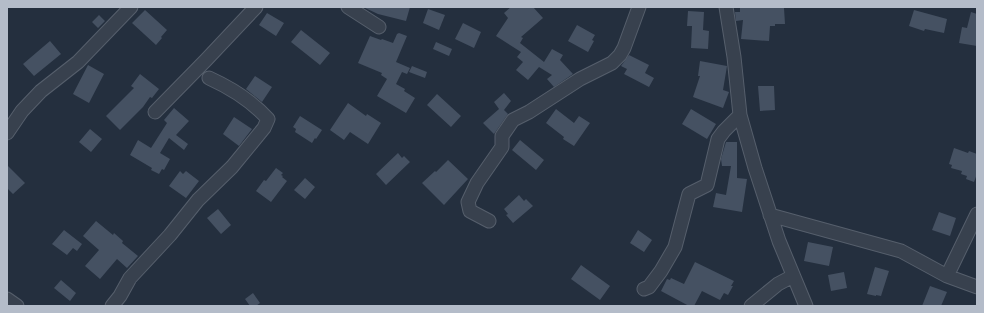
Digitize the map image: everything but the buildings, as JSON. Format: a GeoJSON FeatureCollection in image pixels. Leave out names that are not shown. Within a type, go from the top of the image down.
{"type":"FeatureCollection","features":[{"type":"Feature","properties":{"kind":"street"},"geometry":{"type":"LineString","coordinates":[[7,133],[22,111],[41,91],[78,62],[131,7]]}},
{"type":"Feature","properties":{"kind":"street"},"geometry":{"type":"LineString","coordinates":[[155,112],[256,7]]}},
{"type":"Feature","properties":{"kind":"street"},"geometry":{"type":"LineString","coordinates":[[348,7],[379,27]]}},
{"type":"Feature","properties":{"kind":"street"},"geometry":{"type":"LineString","coordinates":[[489,222],[470,211],[468,202],[477,183],[502,147],[502,136],[514,120],[580,79],[612,63],[620,55],[624,48],[639,7]]}},
{"type":"Feature","properties":{"kind":"street"},"geometry":{"type":"LineString","coordinates":[[726,7],[734,57],[740,114],[770,215],[806,306]]}},
{"type":"Feature","properties":{"kind":"street"},"geometry":{"type":"LineString","coordinates":[[112,306],[120,296],[130,278],[140,266],[170,235],[198,200],[232,167],[264,128],[268,119],[260,110],[229,87],[209,78]]}},
{"type":"Feature","properties":{"kind":"street"},"geometry":{"type":"LineString","coordinates":[[644,289],[649,287],[675,247],[690,194],[707,186],[718,139],[740,114]]}},
{"type":"Feature","properties":{"kind":"street"},"geometry":{"type":"LineString","coordinates":[[947,276],[977,214]]}},
{"type":"Feature","properties":{"kind":"street"},"geometry":{"type":"LineString","coordinates":[[770,215],[901,251],[947,276],[977,287]]}},
{"type":"Feature","properties":{"kind":"street"},"geometry":{"type":"LineString","coordinates":[[751,306],[778,284],[793,276]]}},
{"type":"Feature","properties":{"kind":"street"},"geometry":{"type":"LineString","coordinates":[[7,299],[18,306]]}}]}
